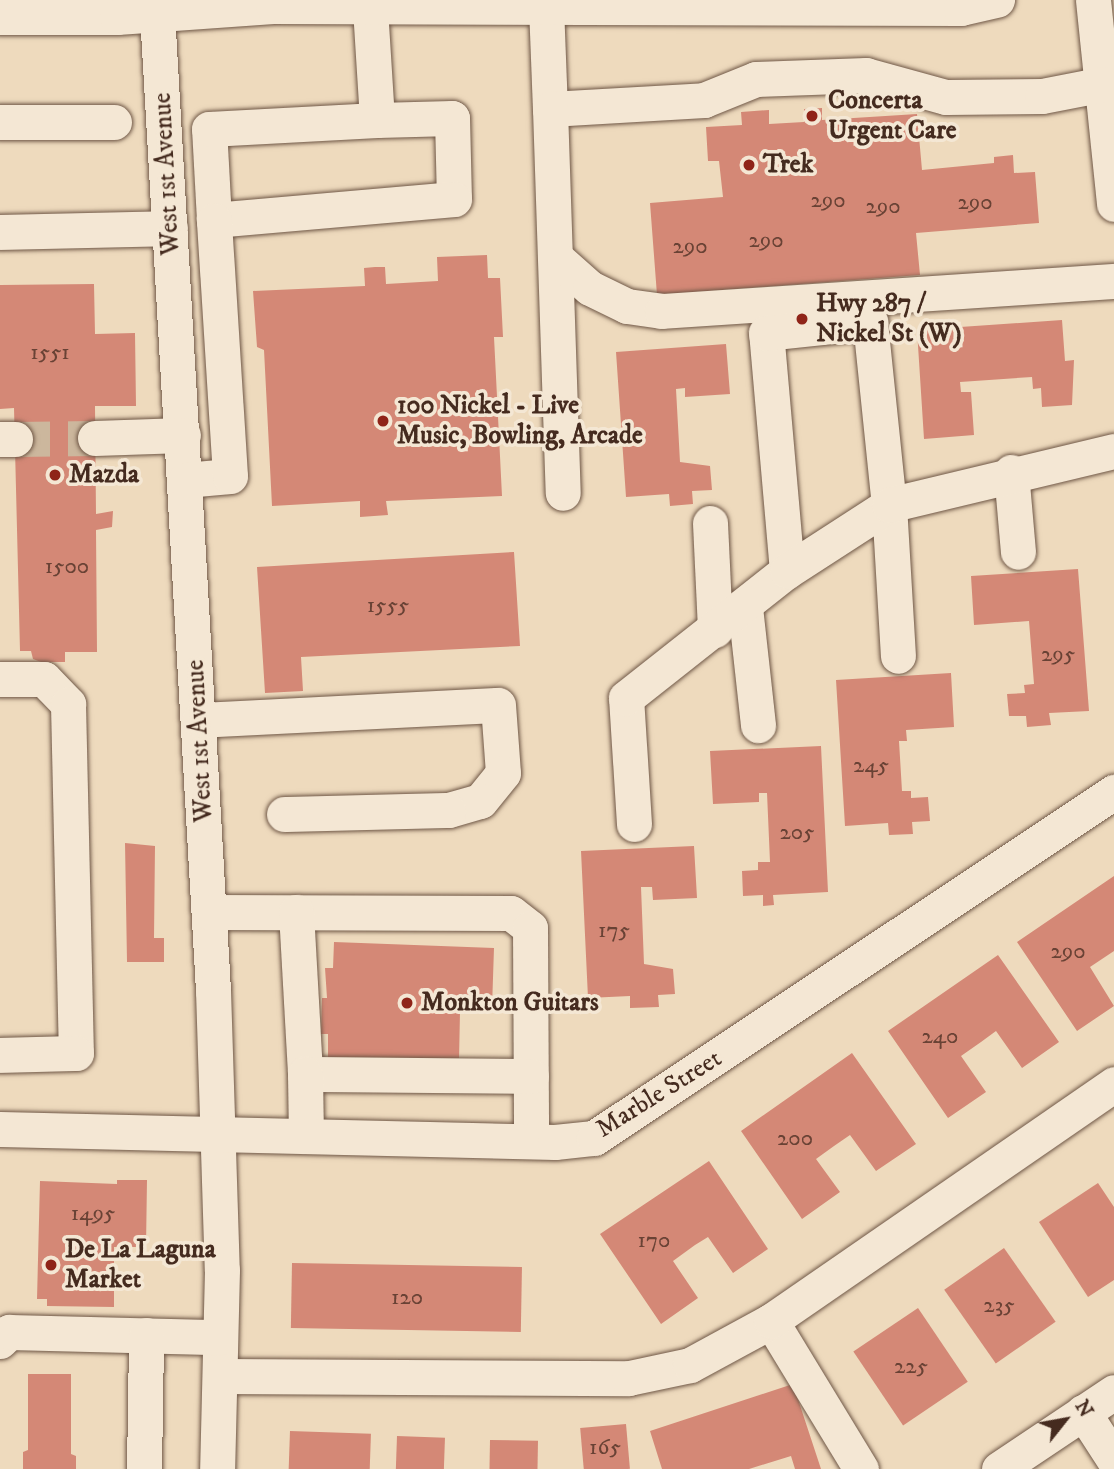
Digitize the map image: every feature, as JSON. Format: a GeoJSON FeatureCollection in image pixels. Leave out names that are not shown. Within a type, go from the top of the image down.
{"type":"FeatureCollection","features":[{"type":"Feature","properties":{"kind":"street"},"geometry":{"type":"LineString","coordinates":[[0,17],[157,13],[273,6],[961,8],[997,0]]}},
{"type":"Feature","properties":{"kind":"street"},"geometry":{"type":"LineString","coordinates":[[1093,0],[1104,84],[1114,204]]}},
{"type":"Feature","properties":{"kind":"street"},"geometry":{"type":"LineString","coordinates":[[546,6],[563,493]]}},
{"type":"Feature","properties":{"kind":"street"},"geometry":{"type":"LineString","coordinates":[[370,8],[377,120]]}},
{"type":"Feature","properties":{"kind":"street","name":"West 1st Avenue"},"geometry":{"type":"LineString","coordinates":[[157,13],[209,912],[218,1134],[220,1376],[217,1469]]}},
{"type":"Feature","properties":{"kind":"street"},"geometry":{"type":"LineString","coordinates":[[551,109],[704,100],[756,79],[866,75],[946,97],[1042,96],[1104,84]]}},
{"type":"Feature","properties":{"kind":"street"},"geometry":{"type":"LineString","coordinates":[[168,189],[213,203],[454,199],[452,118],[209,128],[213,203],[230,476],[185,480]]}},
{"type":"Feature","properties":{"kind":"street"},"geometry":{"type":"LineString","coordinates":[[0,122],[114,122]]}},
{"type":"Feature","properties":{"kind":"street"},"geometry":{"type":"LineString","coordinates":[[0,232],[170,228]]}},
{"type":"Feature","properties":{"kind":"street"},"geometry":{"type":"LineString","coordinates":[[556,258],[590,288],[627,306],[662,311],[1114,281]]}},
{"type":"Feature","properties":{"kind":"street"},"geometry":{"type":"LineString","coordinates":[[787,571],[766,333],[870,322],[889,505],[898,656]]}},
{"type":"Feature","properties":{"kind":"street"},"geometry":{"type":"LineString","coordinates":[[95,438],[183,435]]}},
{"type":"Feature","properties":{"kind":"street"},"geometry":{"type":"LineString","coordinates":[[634,824],[626,698],[745,607],[787,571],[889,505],[1011,472],[1114,451]]}},
{"type":"Feature","properties":{"kind":"street"},"geometry":{"type":"LineString","coordinates":[[1011,472],[1018,552]]}},
{"type":"Feature","properties":{"kind":"street"},"geometry":{"type":"LineString","coordinates":[[710,523],[715,630]]}},
{"type":"Feature","properties":{"kind":"street"},"geometry":{"type":"LineString","coordinates":[[745,607],[758,725]]}},
{"type":"Feature","properties":{"kind":"street"},"geometry":{"type":"LineString","coordinates":[[0,679],[44,679],[68,704],[76,1053],[0,1055]]}},
{"type":"Feature","properties":{"kind":"street"},"geometry":{"type":"LineString","coordinates":[[199,720],[498,705],[503,773],[480,801],[448,810],[284,814]]}},
{"type":"Feature","properties":{"kind":"street","name":"Marble Street"},"geometry":{"type":"LineString","coordinates":[[0,1129],[531,1142],[594,1138],[616,1127],[1114,792]]}},
{"type":"Feature","properties":{"kind":"street"},"geometry":{"type":"LineString","coordinates":[[209,912],[511,913],[530,928],[531,1142]]}},
{"type":"Feature","properties":{"kind":"street"},"geometry":{"type":"LineString","coordinates":[[296,912],[306,1136]]}},
{"type":"Feature","properties":{"kind":"street"},"geometry":{"type":"LineString","coordinates":[[305,1074],[531,1076]]}},
{"type":"Feature","properties":{"kind":"street"},"geometry":{"type":"LineString","coordinates":[[220,1376],[629,1378],[691,1365],[771,1321],[1114,1084]]}},
{"type":"Feature","properties":{"kind":"street"},"geometry":{"type":"LineString","coordinates":[[771,1321],[861,1469]]}},
{"type":"Feature","properties":{"kind":"street"},"geometry":{"type":"LineString","coordinates":[[0,1341],[9,1332],[220,1337]]}},
{"type":"Feature","properties":{"kind":"street"},"geometry":{"type":"LineString","coordinates":[[144,1469],[146,1335]]}},
{"type":"Feature","properties":{"kind":"street"},"geometry":{"type":"LineString","coordinates":[[999,1469],[1114,1392]]}},
{"type":"Feature","properties":{"kind":"street"},"geometry":{"type":"LineString","coordinates":[[1083,1412],[1114,1460]]}},
{"type":"Feature","properties":{"kind":"building"},"geometry":{"type":"Polygon","coordinates":[[[822,108],[822,120],[917,114],[922,170],[994,163],[994,157],[1013,155],[1014,173],[1035,172],[1039,223],[916,233],[920,275],[657,295],[650,203],[723,197],[719,161],[708,161],[706,127],[742,125],[741,112],[769,110],[769,124],[804,122],[804,109],[822,108]]]}},
{"type":"Feature","properties":{"kind":"building","name":"100 Nickel - Live Music, Bowling, Arcade"},"geometry":{"type":"Polygon","coordinates":[[[487,255],[488,278],[500,278],[503,337],[494,337],[502,496],[386,501],[388,515],[360,517],[360,501],[272,506],[264,350],[257,347],[253,291],[365,286],[364,268],[375,267],[385,267],[386,284],[438,281],[437,257],[487,255]]]}},
{"type":"Feature","properties":{"kind":"building","name":"Mazda"},"geometry":{"type":"Polygon","coordinates":[[[94,284],[95,334],[135,333],[136,406],[95,406],[96,514],[113,511],[112,527],[96,530],[97,652],[65,652],[65,662],[41,662],[33,659],[31,651],[20,651],[14,408],[0,409],[0,285],[94,284]]]}},
{"type":"Feature","properties":{"kind":"building"},"geometry":{"type":"Polygon","coordinates":[[[1062,320],[1065,361],[1074,360],[1072,405],[1042,407],[1041,388],[1033,389],[1032,377],[960,382],[961,392],[971,392],[974,435],[924,439],[917,330],[1062,320]]]}},
{"type":"Feature","properties":{"kind":"building"},"geometry":{"type":"Polygon","coordinates":[[[726,344],[730,394],[685,397],[685,388],[676,389],[680,462],[710,466],[712,490],[692,491],[693,504],[670,506],[669,494],[626,497],[616,352],[726,344]]]}},
{"type":"Feature","properties":{"kind":"building"},"geometry":{"type":"Polygon","coordinates":[[[514,552],[520,646],[301,657],[303,691],[265,693],[257,567],[514,552]]]}},
{"type":"Feature","properties":{"kind":"building"},"geometry":{"type":"Polygon","coordinates":[[[1078,569],[1089,711],[1049,713],[1051,725],[1027,727],[1026,716],[1009,716],[1007,694],[1025,693],[1024,685],[1034,684],[1029,621],[974,625],[971,576],[1078,569]]]}},
{"type":"Feature","properties":{"kind":"building"},"geometry":{"type":"Polygon","coordinates":[[[951,673],[954,727],[906,730],[907,741],[899,741],[902,791],[911,791],[911,798],[928,797],[930,821],[912,822],[913,834],[889,835],[888,823],[845,826],[836,680],[951,673]]]}},
{"type":"Feature","properties":{"kind":"building"},"geometry":{"type":"Polygon","coordinates":[[[821,746],[828,892],[773,895],[774,905],[763,906],[763,895],[743,896],[742,871],[758,870],[758,862],[770,862],[767,793],[759,793],[759,802],[713,804],[710,751],[821,746]]]}},
{"type":"Feature","properties":{"kind":"building"},"geometry":{"type":"Polygon","coordinates":[[[125,843],[155,846],[154,938],[164,938],[164,962],[127,962],[125,843]]]}},
{"type":"Feature","properties":{"kind":"building"},"geometry":{"type":"Polygon","coordinates":[[[694,846],[697,898],[653,900],[652,887],[641,887],[644,964],[673,969],[675,994],[658,995],[659,1007],[630,1008],[630,996],[588,998],[581,851],[694,846]]]}},
{"type":"Feature","properties":{"kind":"building"},"geometry":{"type":"Polygon","coordinates":[[[1114,876],[1114,951],[1090,967],[1114,1006],[1077,1031],[1017,942],[1114,876]]]}},
{"type":"Feature","properties":{"kind":"building","name":"Monkton Guitars"},"geometry":{"type":"Polygon","coordinates":[[[334,942],[494,948],[492,1008],[460,1012],[459,1061],[328,1059],[328,1034],[321,1034],[322,998],[327,998],[325,968],[333,968],[334,942]]]}},
{"type":"Feature","properties":{"kind":"building"},"geometry":{"type":"Polygon","coordinates":[[[998,955],[1059,1042],[1022,1068],[996,1031],[961,1056],[986,1092],[948,1118],[888,1031],[998,955]]]}},
{"type":"Feature","properties":{"kind":"building"},"geometry":{"type":"Polygon","coordinates":[[[852,1053],[916,1144],[876,1171],[850,1135],[816,1159],[840,1192],[802,1219],[741,1131],[852,1053]]]}},
{"type":"Feature","properties":{"kind":"building"},"geometry":{"type":"Polygon","coordinates":[[[709,1161],[768,1249],[733,1273],[708,1237],[695,1245],[673,1261],[698,1298],[661,1324],[600,1234],[709,1161]]]}},
{"type":"Feature","properties":{"kind":"building"},"geometry":{"type":"Polygon","coordinates":[[[117,1180],[147,1180],[146,1247],[114,1247],[114,1307],[47,1306],[47,1299],[37,1299],[40,1181],[117,1184],[117,1180]]]}},
{"type":"Feature","properties":{"kind":"building"},"geometry":{"type":"Polygon","coordinates":[[[1098,1183],[1114,1207],[1114,1280],[1088,1297],[1039,1222],[1098,1183]]]}},
{"type":"Feature","properties":{"kind":"building"},"geometry":{"type":"Polygon","coordinates":[[[1004,1248],[1056,1322],[996,1364],[944,1290],[1004,1248]]]}},
{"type":"Feature","properties":{"kind":"building"},"geometry":{"type":"Polygon","coordinates":[[[292,1263],[522,1267],[521,1332],[291,1328],[292,1263]]]}},
{"type":"Feature","properties":{"kind":"building"},"geometry":{"type":"Polygon","coordinates":[[[918,1308],[968,1382],[903,1425],[853,1352],[918,1308]]]}},
{"type":"Feature","properties":{"kind":"building"},"geometry":{"type":"Polygon","coordinates":[[[28,1374],[71,1374],[71,1454],[76,1456],[76,1469],[23,1469],[23,1452],[28,1450],[28,1374]]]}},
{"type":"Feature","properties":{"kind":"building"},"geometry":{"type":"Polygon","coordinates":[[[793,1384],[821,1469],[795,1469],[791,1456],[749,1469],[662,1469],[650,1431],[793,1384]]]}},
{"type":"Feature","properties":{"kind":"building"},"geometry":{"type":"Polygon","coordinates":[[[626,1424],[630,1469],[584,1469],[580,1428],[626,1424]]]}},
{"type":"Feature","properties":{"kind":"building"},"geometry":{"type":"Polygon","coordinates":[[[290,1431],[371,1434],[370,1469],[289,1469],[290,1431]]]}},
{"type":"Feature","properties":{"kind":"building"},"geometry":{"type":"Polygon","coordinates":[[[397,1436],[445,1438],[444,1469],[396,1469],[397,1436]]]}},
{"type":"Feature","properties":{"kind":"building"},"geometry":{"type":"Polygon","coordinates":[[[490,1440],[538,1441],[538,1469],[489,1469],[490,1440]]]}},
{"type":"Feature","properties":{"kind":"tunnel"},"geometry":{"type":"LineString","coordinates":[[15,439],[95,438]]}},
{"type":"Feature","properties":{"kind":"place","name":"Concerta Urgent Care"},"geometry":{"type":"Point","coordinates":[812,116]}},
{"type":"Feature","properties":{"kind":"place","name":"Trek"},"geometry":{"type":"Point","coordinates":[749,165]}},
{"type":"Feature","properties":{"kind":"place","name":"Hwy 287 / Nickel St (W)"},"geometry":{"type":"Point","coordinates":[802,319]}},
{"type":"Feature","properties":{"kind":"place","name":"100 Nickel - Live Music, Bowling, Arcade"},"geometry":{"type":"Point","coordinates":[383,421]}},
{"type":"Feature","properties":{"kind":"place","name":"Mazda"},"geometry":{"type":"Point","coordinates":[55,475]}},
{"type":"Feature","properties":{"kind":"place","name":"Monkton Guitars"},"geometry":{"type":"Point","coordinates":[407,1003]}},
{"type":"Feature","properties":{"kind":"place","name":"De La Laguna Market"},"geometry":{"type":"Point","coordinates":[51,1265]}}]}
